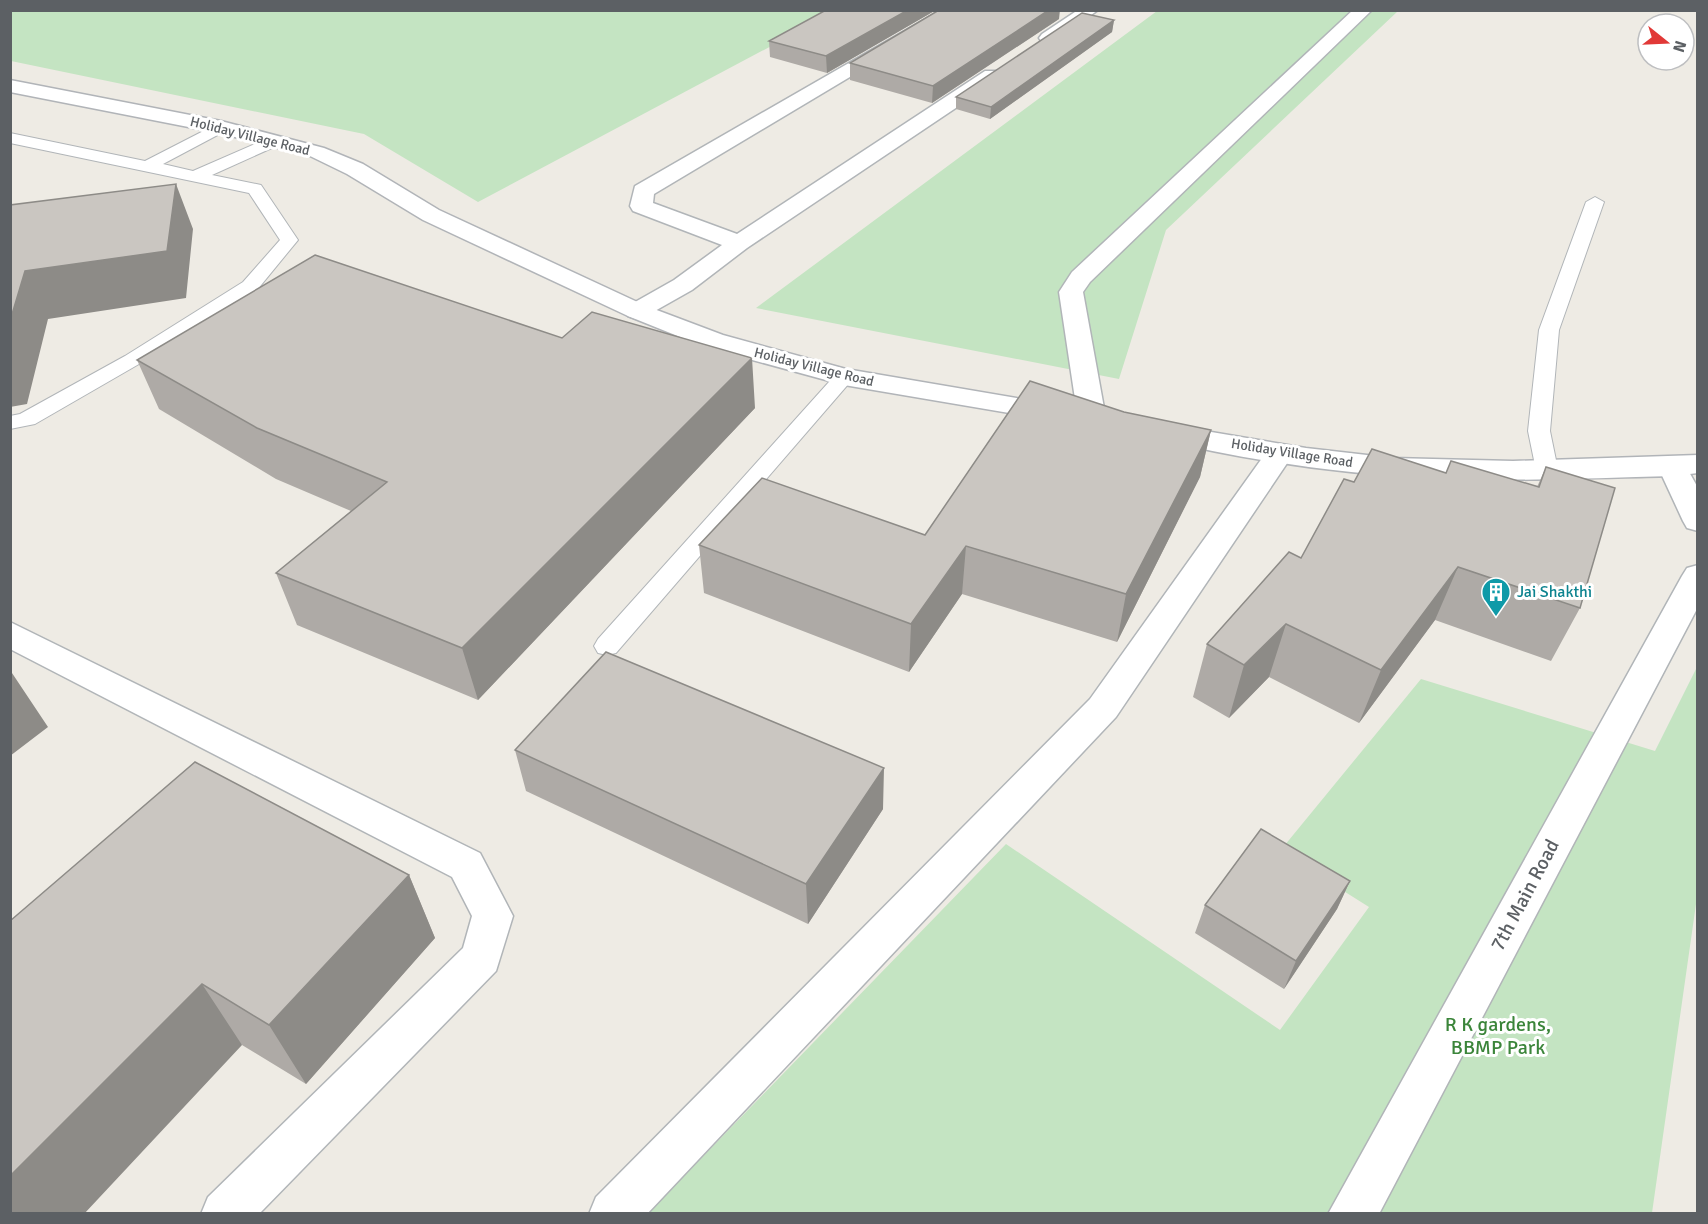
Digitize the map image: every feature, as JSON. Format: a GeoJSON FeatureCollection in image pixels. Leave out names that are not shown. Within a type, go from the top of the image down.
{"type":"FeatureCollection","features":[{"type":"Feature","properties":{"kind":"street"},"geometry":{"type":"LineString","coordinates":[[739,243],[641,206],[643,191],[954,10]]}},
{"type":"Feature","properties":{"kind":"street"},"geometry":{"type":"LineString","coordinates":[[1031,49],[1090,10]]}},
{"type":"Feature","properties":{"kind":"street"},"geometry":{"type":"LineString","coordinates":[[1116,423],[1082,371],[1071,292],[1081,277],[1364,10]]}},
{"type":"Feature","properties":{"kind":"street"},"geometry":{"type":"LineString","coordinates":[[637,311],[683,285],[739,243],[1012,62]]}},
{"type":"Feature","properties":{"kind":"street","name":"Holiday Village Road"},"geometry":{"type":"LineString","coordinates":[[10,86],[221,127],[317,152],[355,169],[431,215],[637,311],[714,341],[844,377],[1355,464],[1504,471],[1685,465]]}},
{"type":"Feature","properties":{"kind":"street"},"geometry":{"type":"LineString","coordinates":[[613,1214],[1103,708],[1280,453]]}},
{"type":"Feature","properties":{"kind":"street"},"geometry":{"type":"LineString","coordinates":[[1685,465],[1698,521]]}},
{"type":"Feature","properties":{"kind":"street","name":"7th Main Road"},"geometry":{"type":"LineString","coordinates":[[1352,1214],[1698,576]]}},
{"type":"Feature","properties":{"kind":"street"},"geometry":{"type":"LineString","coordinates":[[10,634],[466,865],[493,916],[481,958],[225,1214]]}},
{"type":"Feature","properties":{"kind":"lane"},"geometry":{"type":"LineString","coordinates":[[147,166],[221,127]]}},
{"type":"Feature","properties":{"kind":"lane"},"geometry":{"type":"LineString","coordinates":[[10,138],[255,189],[289,240],[250,286],[132,360],[27,419],[10,423]]}},
{"type":"Feature","properties":{"kind":"lane"},"geometry":{"type":"LineString","coordinates":[[195,176],[277,140]]}},
{"type":"Feature","properties":{"kind":"lane"},"geometry":{"type":"LineString","coordinates":[[1547,470],[1539,431],[1549,330],[1595,202]]}},
{"type":"Feature","properties":{"kind":"lane"},"geometry":{"type":"LineString","coordinates":[[607,646],[844,377]]}},
{"type":"Feature","properties":{"kind":"green space"},"geometry":{"type":"Polygon","coordinates":[[[11,11],[837,11],[478,202],[364,134],[11,61],[11,11]]]}},
{"type":"Feature","properties":{"kind":"green space"},"geometry":{"type":"Polygon","coordinates":[[[1157,11],[1398,11],[1166,230],[1119,379],[756,308],[1157,11]]]}},
{"type":"Feature","properties":{"kind":"green space","name":"R K gardens, BBMP Park"},"geometry":{"type":"Polygon","coordinates":[[[1697,667],[1697,897],[1652,1213],[647,1214],[1006,844],[1280,1030],[1369,907],[1280,851],[1421,679],[1655,751],[1697,667]]]}},
{"type":"Feature","properties":{"kind":"building"},"geometry":{"type":"Polygon","coordinates":[[[826,10],[908,10],[826,56],[769,41],[826,10]]]}},
{"type":"Feature","properties":{"kind":"building"},"geometry":{"type":"Polygon","coordinates":[[[939,10],[1049,10],[933,86],[850,63],[939,10]]]}},
{"type":"Feature","properties":{"kind":"building"},"geometry":{"type":"Polygon","coordinates":[[[1082,13],[1114,20],[991,107],[956,97],[1082,13]]]}},
{"type":"Feature","properties":{"kind":"building"},"geometry":{"type":"Polygon","coordinates":[[[176,184],[167,251],[25,271],[10,321],[10,205],[176,184]]]}},
{"type":"Feature","properties":{"kind":"building"},"geometry":{"type":"Polygon","coordinates":[[[315,255],[562,338],[592,312],[752,358],[462,648],[276,573],[387,482],[257,428],[137,360],[315,255]]]}},
{"type":"Feature","properties":{"kind":"building"},"geometry":{"type":"Polygon","coordinates":[[[1030,381],[1124,412],[1211,430],[1126,594],[966,546],[911,624],[699,545],[762,478],[925,535],[1030,381]]]}},
{"type":"Feature","properties":{"kind":"building"},"geometry":{"type":"Polygon","coordinates":[[[1372,449],[1446,473],[1451,461],[1539,487],[1546,467],[1615,488],[1580,608],[1458,567],[1381,670],[1286,624],[1244,665],[1207,644],[1289,552],[1301,558],[1344,479],[1354,482],[1372,449]]]}},
{"type":"Feature","properties":{"kind":"building"},"geometry":{"type":"Polygon","coordinates":[[[606,652],[884,768],[806,884],[515,750],[606,652]]]}},
{"type":"Feature","properties":{"kind":"building"},"geometry":{"type":"Polygon","coordinates":[[[195,762],[409,875],[269,1025],[202,984],[10,1176],[10,921],[195,762]]]}},
{"type":"Feature","properties":{"kind":"building"},"geometry":{"type":"Polygon","coordinates":[[[1261,829],[1350,881],[1296,961],[1205,905],[1261,829]]]}},
{"type":"Feature","properties":{"kind":"place","name":"Jai Shakthi"},"geometry":{"type":"Point","coordinates":[1496,618]}}]}
